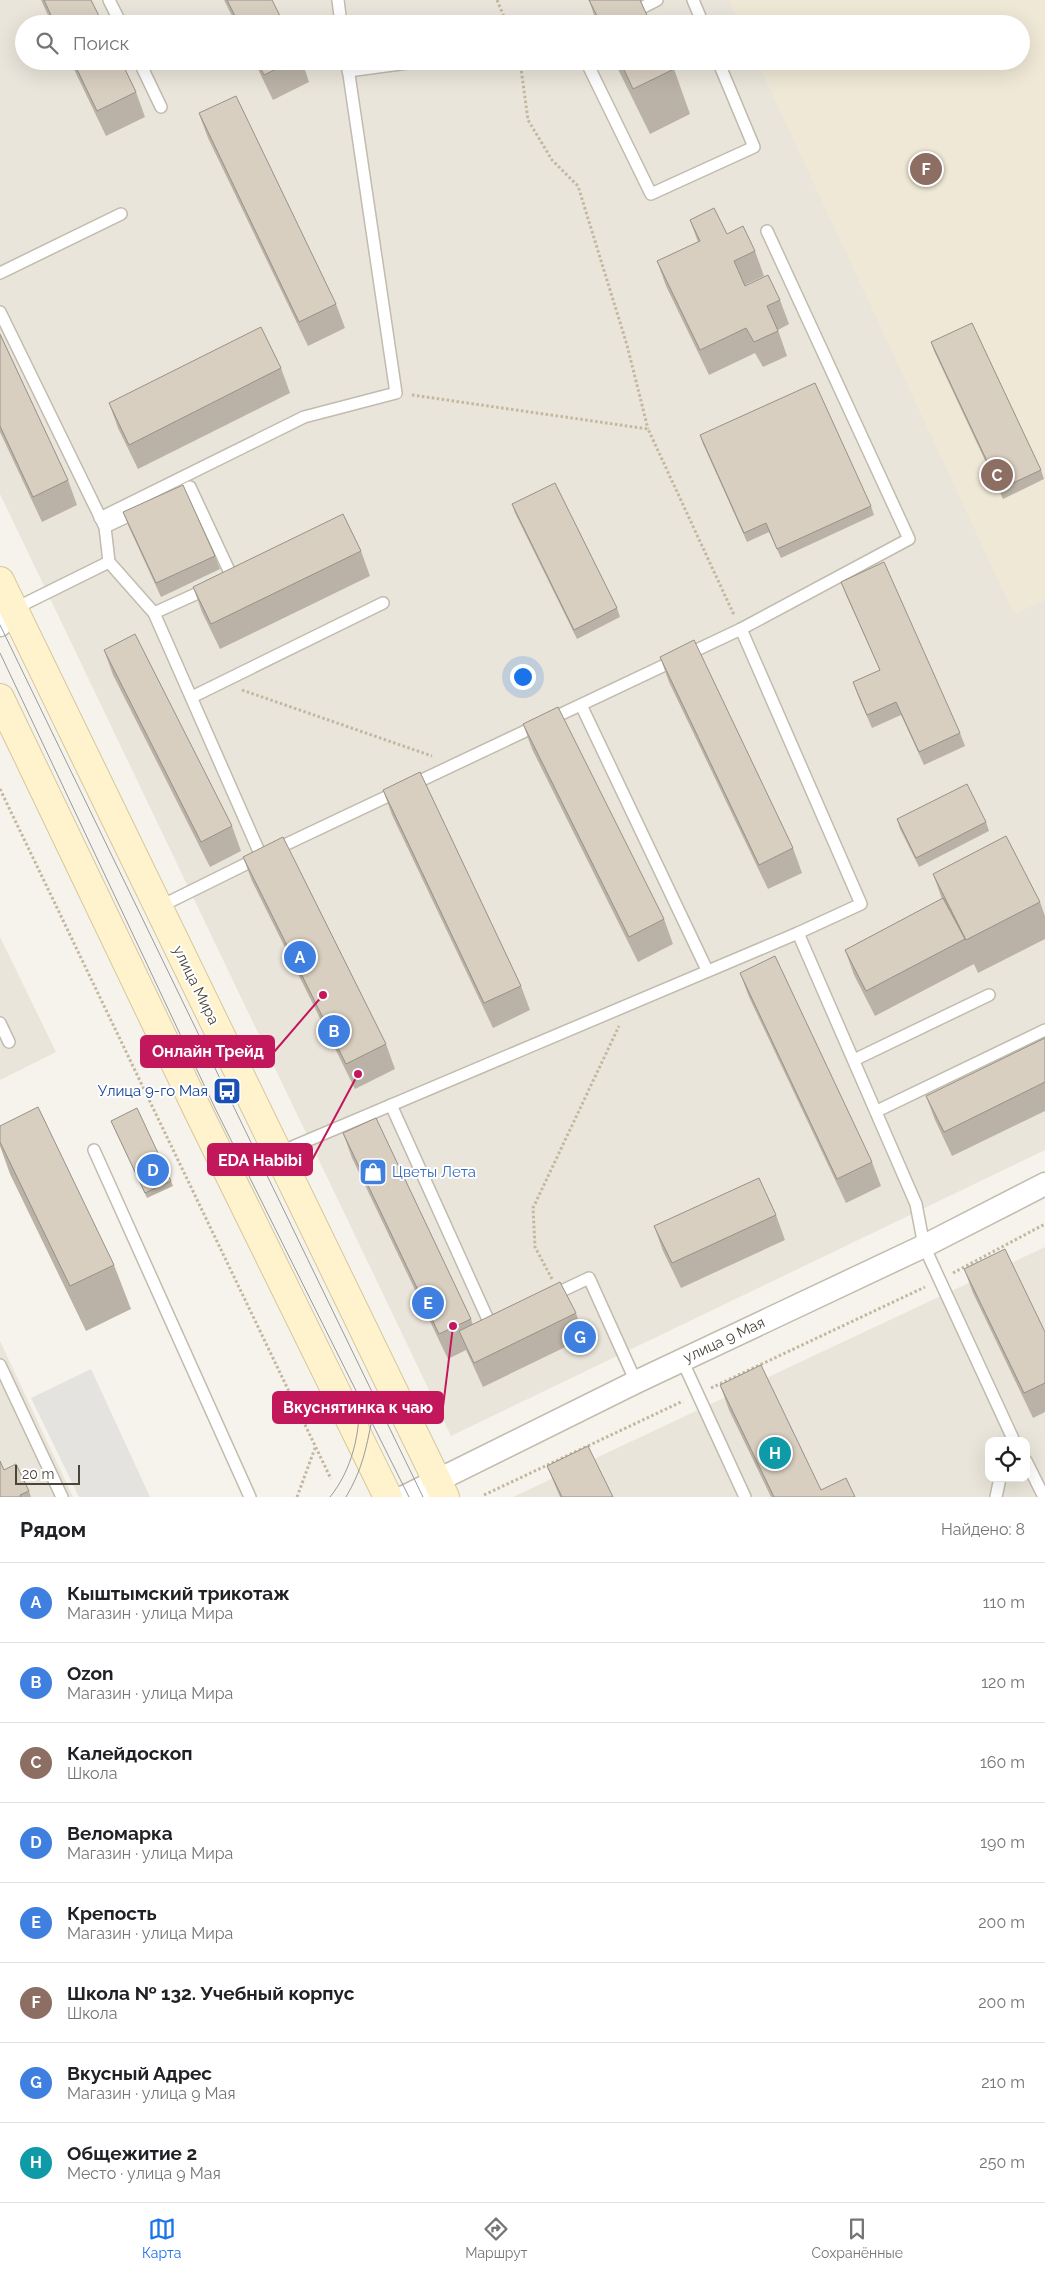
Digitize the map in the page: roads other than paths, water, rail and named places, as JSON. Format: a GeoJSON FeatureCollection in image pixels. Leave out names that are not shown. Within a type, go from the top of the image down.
{"type":"FeatureCollection","features":[{"type":"Feature","properties":{"kind":"main road","name":"улица Мира"},"geometry":{"type":"LineString","coordinates":[[0,580],[7,617],[159,907],[441,1488]]}},
{"type":"Feature","properties":{"kind":"main road"},"geometry":{"type":"LineString","coordinates":[[0,698],[198,1111],[388,1497]]}},
{"type":"Feature","properties":{"kind":"street","name":"улица 9 Мая"},"geometry":{"type":"LineString","coordinates":[[404,1497],[441,1488],[636,1382],[924,1246],[1045,1184]]}},
{"type":"Feature","properties":{"kind":"lane"},"geometry":{"type":"LineString","coordinates":[[109,0],[116,15]]}},
{"type":"Feature","properties":{"kind":"lane"},"geometry":{"type":"LineString","coordinates":[[338,0],[340,15]]}},
{"type":"Feature","properties":{"kind":"lane"},"geometry":{"type":"LineString","coordinates":[[628,15],[657,0]]}},
{"type":"Feature","properties":{"kind":"lane"},"geometry":{"type":"LineString","coordinates":[[693,0],[699,15]]}},
{"type":"Feature","properties":{"kind":"lane"},"geometry":{"type":"LineString","coordinates":[[143,70],[161,107]]}},
{"type":"Feature","properties":{"kind":"lane"},"geometry":{"type":"LineString","coordinates":[[102,523],[304,417],[396,393],[348,70]]}},
{"type":"Feature","properties":{"kind":"lane"},"geometry":{"type":"LineString","coordinates":[[590,70],[651,194],[754,147],[722,70]]}},
{"type":"Feature","properties":{"kind":"lane"},"geometry":{"type":"LineString","coordinates":[[0,273],[122,214]]}},
{"type":"Feature","properties":{"kind":"lane"},"geometry":{"type":"LineString","coordinates":[[159,907],[261,856],[741,629],[909,539],[767,231]]}},
{"type":"Feature","properties":{"kind":"lane"},"geometry":{"type":"LineString","coordinates":[[0,312],[102,523],[109,562],[154,613],[261,856]]}},
{"type":"Feature","properties":{"kind":"lane"},"geometry":{"type":"LineString","coordinates":[[102,523],[190,487],[232,577],[154,613]]}},
{"type":"Feature","properties":{"kind":"lane"},"geometry":{"type":"LineString","coordinates":[[7,617],[109,562]]}},
{"type":"Feature","properties":{"kind":"lane"},"geometry":{"type":"LineString","coordinates":[[192,697],[383,603]]}},
{"type":"Feature","properties":{"kind":"lane"},"geometry":{"type":"LineString","coordinates":[[278,1153],[707,970],[798,934],[861,904],[741,629]]}},
{"type":"Feature","properties":{"kind":"lane"},"geometry":{"type":"LineString","coordinates":[[581,705],[707,970]]}},
{"type":"Feature","properties":{"kind":"lane"},"geometry":{"type":"LineString","coordinates":[[798,934],[877,1111],[916,1204],[924,1246],[1010,1437]]}},
{"type":"Feature","properties":{"kind":"lane"},"geometry":{"type":"LineString","coordinates":[[854,1060],[989,995]]}},
{"type":"Feature","properties":{"kind":"lane"},"geometry":{"type":"LineString","coordinates":[[0,1023],[9,1042]]}},
{"type":"Feature","properties":{"kind":"lane"},"geometry":{"type":"LineString","coordinates":[[877,1111],[1045,1030]]}},
{"type":"Feature","properties":{"kind":"lane"},"geometry":{"type":"LineString","coordinates":[[391,1105],[490,1324],[507,1316]]}},
{"type":"Feature","properties":{"kind":"lane"},"geometry":{"type":"LineString","coordinates":[[94,1150],[250,1497]]}},
{"type":"Feature","properties":{"kind":"lane"},"geometry":{"type":"LineString","coordinates":[[541,1300],[589,1278],[636,1382]]}},
{"type":"Feature","properties":{"kind":"lane"},"geometry":{"type":"LineString","coordinates":[[682,1360],[745,1497]]}},
{"type":"Feature","properties":{"kind":"lane"},"geometry":{"type":"LineString","coordinates":[[0,1365],[62,1497]]}},
{"type":"Feature","properties":{"kind":"lane"},"geometry":{"type":"LineString","coordinates":[[1030,1469],[1044,1497]]}},
{"type":"Feature","properties":{"kind":"lane"},"geometry":{"type":"LineString","coordinates":[[996,1497],[999,1482]]}},
{"type":"Feature","properties":{"kind":"tram line"},"geometry":{"type":"LineString","coordinates":[[0,625],[423,1497]]}},
{"type":"Feature","properties":{"kind":"tram line"},"geometry":{"type":"LineString","coordinates":[[0,653],[214,1106],[409,1497]]}},
{"type":"Feature","properties":{"kind":"tram line"},"geometry":{"type":"LineString","coordinates":[[330,1497],[344,1475],[354,1450],[357,1437],[359,1397]]}},
{"type":"Feature","properties":{"kind":"tram line"},"geometry":{"type":"LineString","coordinates":[[346,1497],[363,1460],[372,1419]]}},
{"type":"Feature","properties":{"kind":"place","name":"Школа № 132. Учебный корпус"},"geometry":{"type":"Point","coordinates":[926,169]}},
{"type":"Feature","properties":{"kind":"place","name":"Калейдоскоп"},"geometry":{"type":"Point","coordinates":[997,475]}},
{"type":"Feature","properties":{"kind":"place","name":"Кыштымский трикотаж"},"geometry":{"type":"Point","coordinates":[300,957]}},
{"type":"Feature","properties":{"kind":"place","name":"Онлайн Трейд"},"geometry":{"type":"Point","coordinates":[323,995]}},
{"type":"Feature","properties":{"kind":"place","name":"Ozon"},"geometry":{"type":"Point","coordinates":[334,1031]}},
{"type":"Feature","properties":{"kind":"place","name":"EDA Habibi"},"geometry":{"type":"Point","coordinates":[358,1074]}},
{"type":"Feature","properties":{"kind":"place","name":"Улица 9-го Мая"},"geometry":{"type":"Point","coordinates":[227,1091]}},
{"type":"Feature","properties":{"kind":"place","name":"Веломарка"},"geometry":{"type":"Point","coordinates":[153,1170]}},
{"type":"Feature","properties":{"kind":"place","name":"Цветы Лета"},"geometry":{"type":"Point","coordinates":[373,1172]}},
{"type":"Feature","properties":{"kind":"place","name":"Крепость"},"geometry":{"type":"Point","coordinates":[428,1303]}},
{"type":"Feature","properties":{"kind":"place","name":"Вкуснятинка к чаю"},"geometry":{"type":"Point","coordinates":[453,1326]}},
{"type":"Feature","properties":{"kind":"place","name":"Вкусный Адрес"},"geometry":{"type":"Point","coordinates":[580,1337]}},
{"type":"Feature","properties":{"kind":"place","name":"Общежитие 2"},"geometry":{"type":"Point","coordinates":[775,1453]}}]}
